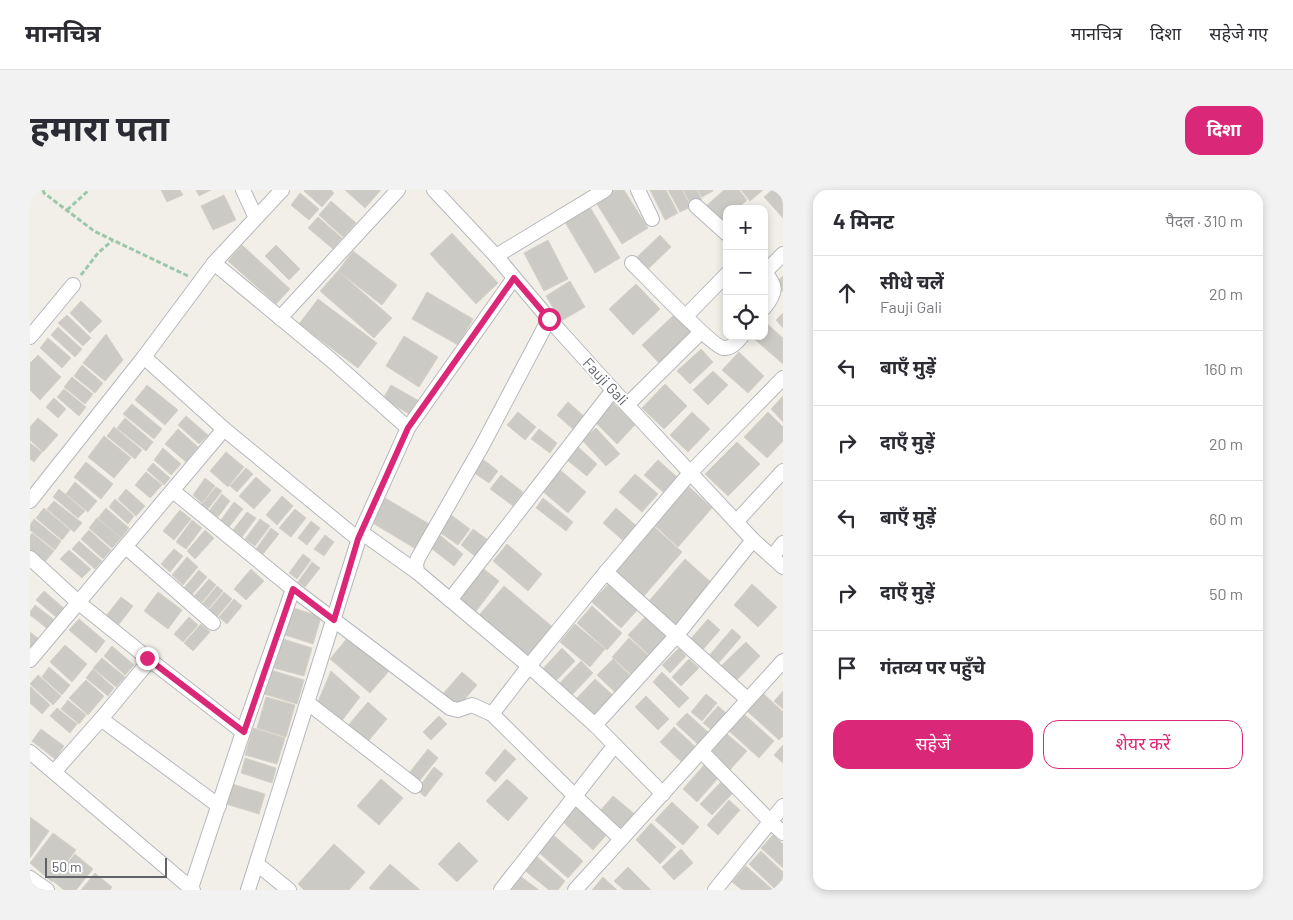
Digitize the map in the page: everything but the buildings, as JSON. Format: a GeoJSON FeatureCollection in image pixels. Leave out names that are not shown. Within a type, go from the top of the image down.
{"type":"FeatureCollection","features":[{"type":"Feature","properties":{"kind":"street"},"geometry":{"type":"LineString","coordinates":[[242,190],[256,218]]}},
{"type":"Feature","properties":{"kind":"street"},"geometry":{"type":"LineString","coordinates":[[30,501],[144,357],[214,263],[282,190]]}},
{"type":"Feature","properties":{"kind":"street"},"geometry":{"type":"LineString","coordinates":[[280,318],[398,190]]}},
{"type":"Feature","properties":{"kind":"street","name":"Fauji Gali"},"geometry":{"type":"LineString","coordinates":[[434,190],[496,256],[549,319],[613,390],[753,540],[783,567]]}},
{"type":"Feature","properties":{"kind":"street"},"geometry":{"type":"LineString","coordinates":[[496,256],[604,190]]}},
{"type":"Feature","properties":{"kind":"street"},"geometry":{"type":"LineString","coordinates":[[638,190],[652,220]]}},
{"type":"Feature","properties":{"kind":"street"},"geometry":{"type":"LineString","coordinates":[[696,206],[723,230]]}},
{"type":"Feature","properties":{"kind":"street"},"geometry":{"type":"LineString","coordinates":[[768,268],[783,254]]}},
{"type":"Feature","properties":{"kind":"street"},"geometry":{"type":"LineString","coordinates":[[214,263],[330,359],[408,428]]}},
{"type":"Feature","properties":{"kind":"street"},"geometry":{"type":"LineString","coordinates":[[632,263],[702,332],[720,347],[729,347],[739,340]]}},
{"type":"Feature","properties":{"kind":"street"},"geometry":{"type":"LineString","coordinates":[[768,275],[773,282],[774,292],[768,303]]}},
{"type":"Feature","properties":{"kind":"street"},"geometry":{"type":"LineString","coordinates":[[248,890],[334,620],[359,535],[408,428],[514,278]]}},
{"type":"Feature","properties":{"kind":"street"},"geometry":{"type":"LineString","coordinates":[[686,316],[723,278]]}},
{"type":"Feature","properties":{"kind":"street"},"geometry":{"type":"LineString","coordinates":[[30,337],[72,285]]}},
{"type":"Feature","properties":{"kind":"street"},"geometry":{"type":"LineString","coordinates":[[417,572],[416,564],[418,558],[482,446],[549,319]]}},
{"type":"Feature","properties":{"kind":"street"},"geometry":{"type":"LineString","coordinates":[[627,405],[702,332]]}},
{"type":"Feature","properties":{"kind":"street"},"geometry":{"type":"LineString","coordinates":[[144,357],[224,429],[359,535],[417,572],[529,666],[595,725],[663,794]]}},
{"type":"Feature","properties":{"kind":"street"},"geometry":{"type":"LineString","coordinates":[[492,714],[529,666],[690,472],[783,378]]}},
{"type":"Feature","properties":{"kind":"street"},"geometry":{"type":"LineString","coordinates":[[450,600],[613,390]]}},
{"type":"Feature","properties":{"kind":"street"},"geometry":{"type":"LineString","coordinates":[[30,660],[224,429]]}},
{"type":"Feature","properties":{"kind":"street"},"geometry":{"type":"LineString","coordinates":[[736,522],[783,471]]}},
{"type":"Feature","properties":{"kind":"street"},"geometry":{"type":"LineString","coordinates":[[173,491],[293,589],[450,708],[458,710],[472,705],[492,714],[621,839]]}},
{"type":"Feature","properties":{"kind":"street"},"geometry":{"type":"LineString","coordinates":[[595,725],[677,635],[753,540]]}},
{"type":"Feature","properties":{"kind":"street"},"geometry":{"type":"LineString","coordinates":[[772,557],[783,543]]}},
{"type":"Feature","properties":{"kind":"street"},"geometry":{"type":"LineString","coordinates":[[126,547],[213,623]]}},
{"type":"Feature","properties":{"kind":"street"},"geometry":{"type":"LineString","coordinates":[[30,558],[79,603],[244,732]]}},
{"type":"Feature","properties":{"kind":"street"},"geometry":{"type":"LineString","coordinates":[[606,572],[748,700]]}},
{"type":"Feature","properties":{"kind":"street"},"geometry":{"type":"LineString","coordinates":[[30,752],[192,889],[293,589]]}},
{"type":"Feature","properties":{"kind":"street"},"geometry":{"type":"LineString","coordinates":[[54,772],[150,660]]}},
{"type":"Feature","properties":{"kind":"street"},"geometry":{"type":"LineString","coordinates":[[575,890],[783,661]]}},
{"type":"Feature","properties":{"kind":"street"},"geometry":{"type":"LineString","coordinates":[[308,703],[415,786]]}},
{"type":"Feature","properties":{"kind":"street"},"geometry":{"type":"LineString","coordinates":[[101,719],[219,806]]}},
{"type":"Feature","properties":{"kind":"street"},"geometry":{"type":"LineString","coordinates":[[501,890],[615,745]]}},
{"type":"Feature","properties":{"kind":"street"},"geometry":{"type":"LineString","coordinates":[[702,752],[783,833]]}},
{"type":"Feature","properties":{"kind":"street"},"geometry":{"type":"LineString","coordinates":[[715,890],[783,806]]}},
{"type":"Feature","properties":{"kind":"street"},"geometry":{"type":"LineString","coordinates":[[256,864],[288,890]]}},
{"type":"Feature","properties":{"kind":"street"},"geometry":{"type":"LineString","coordinates":[[30,878],[47,890]]}},
{"type":"Feature","properties":{"kind":"path"},"geometry":{"type":"LineString","coordinates":[[43,190],[44,193],[94,231],[200,282]]}},
{"type":"Feature","properties":{"kind":"path"},"geometry":{"type":"LineString","coordinates":[[67,210],[89,190]]}},
{"type":"Feature","properties":{"kind":"path"},"geometry":{"type":"LineString","coordinates":[[72,285],[98,253],[112,240]]}},
{"type":"Feature","properties":{"kind":"route"},"geometry":{"type":"LineString","coordinates":[[147,658],[244,732],[293,589],[334,620],[358,539],[408,428],[514,278],[549,319]]}}]}
